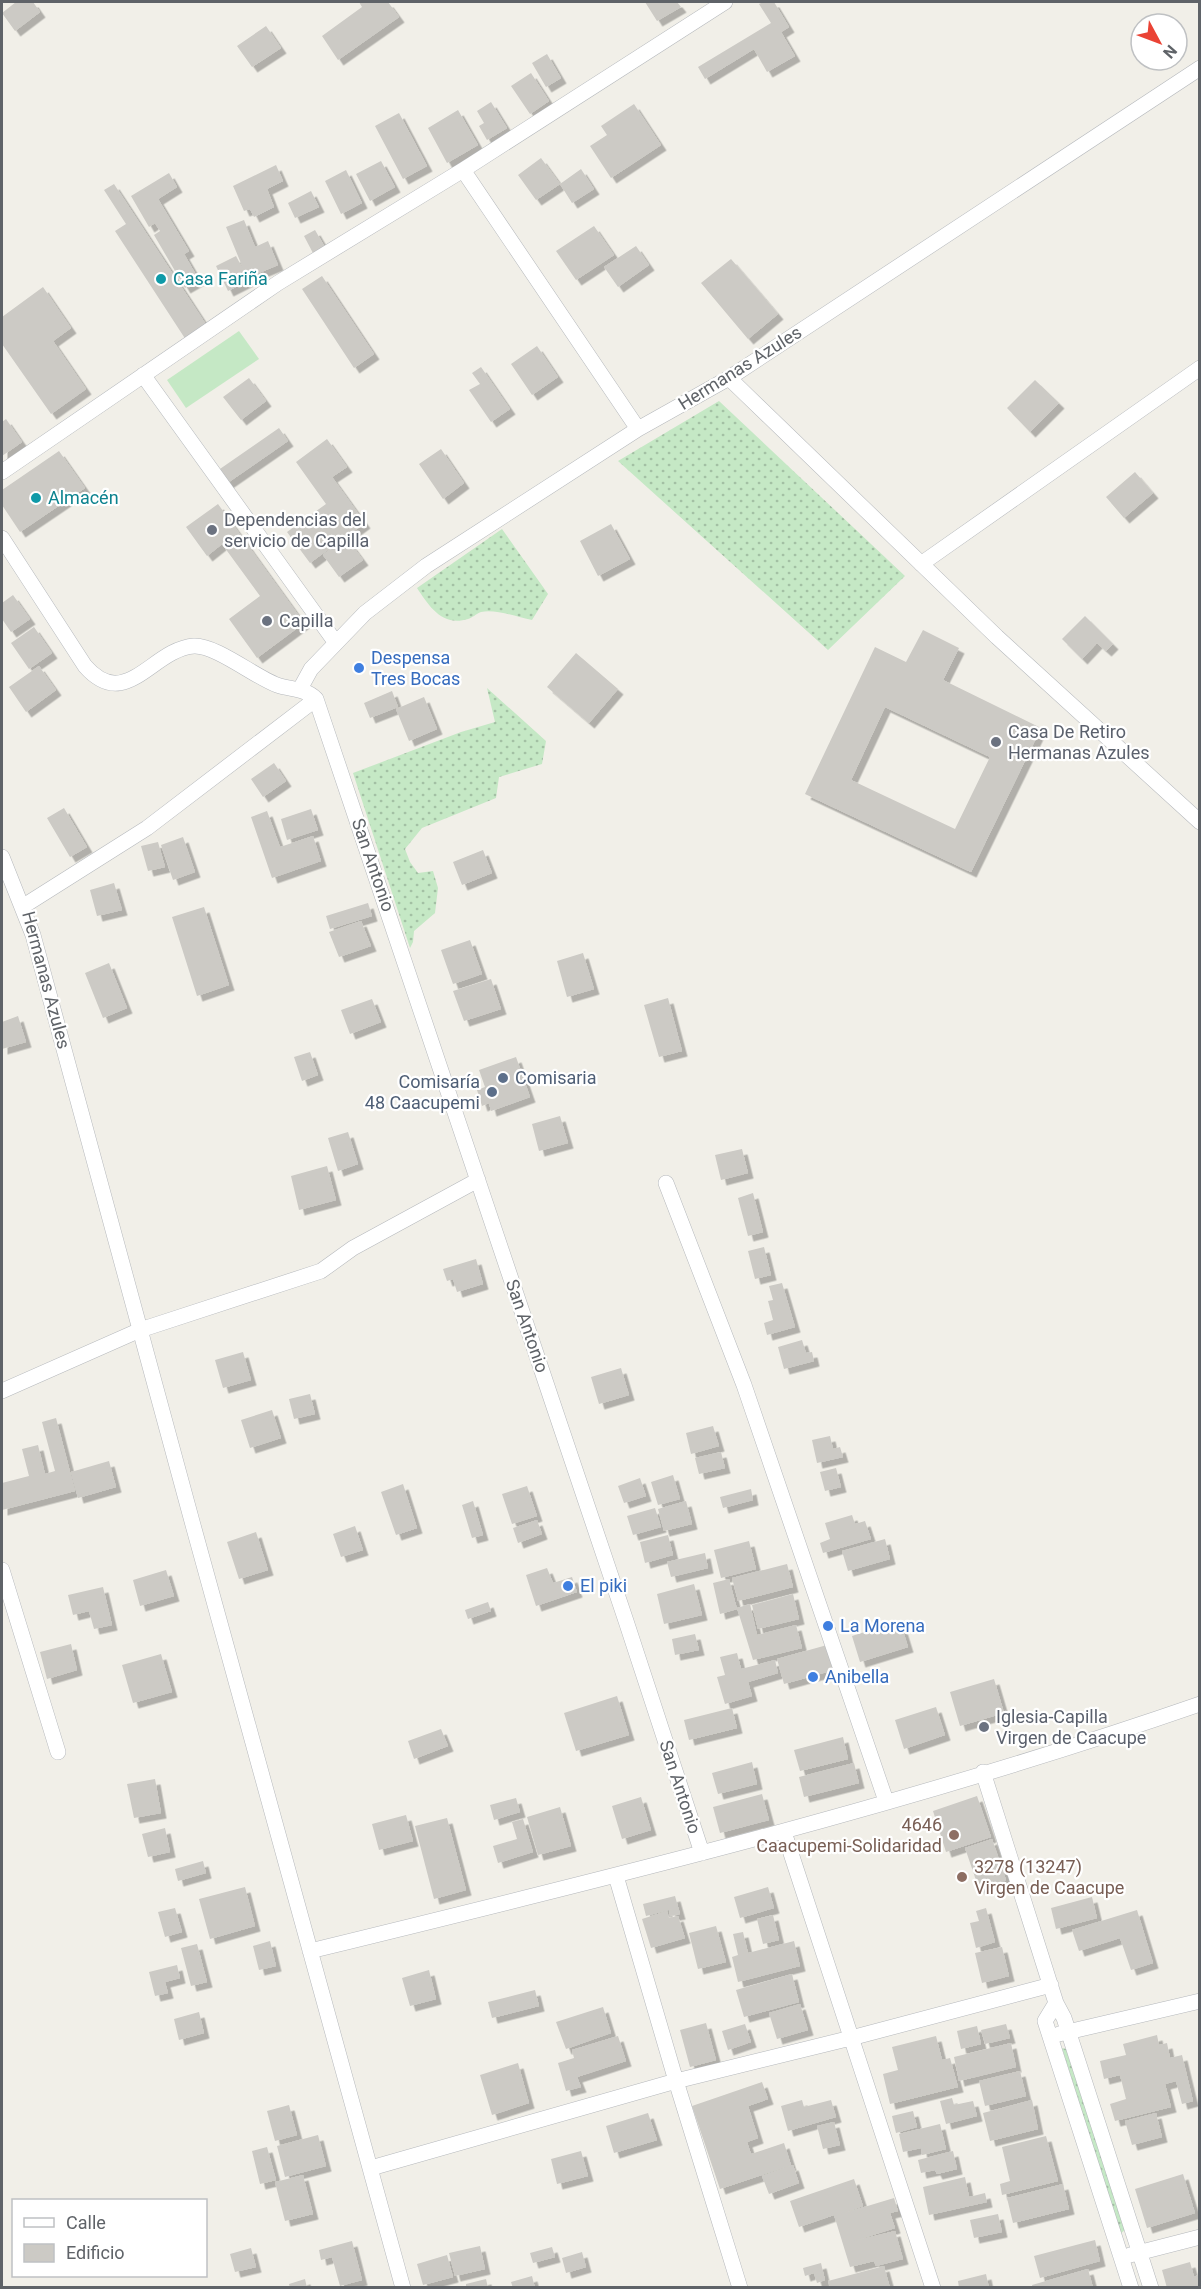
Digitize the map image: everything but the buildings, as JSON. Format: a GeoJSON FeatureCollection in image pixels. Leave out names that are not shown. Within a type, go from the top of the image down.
{"type":"FeatureCollection","features":[{"type":"Feature","properties":{"kind":"street"},"geometry":{"type":"LineString","coordinates":[[2,472],[278,283],[463,170],[725,2]]}},
{"type":"Feature","properties":{"kind":"street","name":"Hermanas Azules"},"geometry":{"type":"LineString","coordinates":[[300,690],[310,669],[365,613],[426,566],[638,429],[729,378],[1200,68]]}},
{"type":"Feature","properties":{"kind":"street"},"geometry":{"type":"LineString","coordinates":[[463,170],[638,429]]}},
{"type":"Feature","properties":{"kind":"street"},"geometry":{"type":"LineString","coordinates":[[921,564],[1200,368]]}},
{"type":"Feature","properties":{"kind":"street"},"geometry":{"type":"LineString","coordinates":[[143,375],[336,643]]}},
{"type":"Feature","properties":{"kind":"street"},"geometry":{"type":"LineString","coordinates":[[729,378],[921,564],[1200,822]]}},
{"type":"Feature","properties":{"kind":"street"},"geometry":{"type":"LineString","coordinates":[[2,538],[85,666],[95,677],[105,683],[119,683],[134,678],[179,650],[195,646],[209,649],[276,685],[311,693],[316,699]]}},
{"type":"Feature","properties":{"kind":"street","name":"Hermanas Azules"},"geometry":{"type":"LineString","coordinates":[[316,699],[147,828],[22,907],[33,935],[403,2288]]}},
{"type":"Feature","properties":{"kind":"street","name":"San Antonio"},"geometry":{"type":"LineString","coordinates":[[310,1952],[702,1853],[619,1599],[316,699]]}},
{"type":"Feature","properties":{"kind":"street"},"geometry":{"type":"LineString","coordinates":[[2,857],[22,907]]}},
{"type":"Feature","properties":{"kind":"street"},"geometry":{"type":"LineString","coordinates":[[2,1391],[140,1330],[321,1271],[352,1248],[478,1180]]}},
{"type":"Feature","properties":{"kind":"street"},"geometry":{"type":"LineString","coordinates":[[666,1183],[744,1385],[886,1801]]}},
{"type":"Feature","properties":{"kind":"street"},"geometry":{"type":"LineString","coordinates":[[2,1570],[58,1752]]}},
{"type":"Feature","properties":{"kind":"street"},"geometry":{"type":"LineString","coordinates":[[702,1853],[784,1832],[1124,1730],[1200,1704]]}},
{"type":"Feature","properties":{"kind":"street"},"geometry":{"type":"LineString","coordinates":[[983,1772],[1056,2003],[1069,2032],[1151,2288]]}},
{"type":"Feature","properties":{"kind":"street"},"geometry":{"type":"LineString","coordinates":[[784,1832],[933,2288]]}},
{"type":"Feature","properties":{"kind":"street"},"geometry":{"type":"LineString","coordinates":[[616,1876],[740,2288]]}},
{"type":"Feature","properties":{"kind":"street"},"geometry":{"type":"LineString","coordinates":[[371,2168],[676,2081],[1051,1985]]}},
{"type":"Feature","properties":{"kind":"street"},"geometry":{"type":"LineString","coordinates":[[1050,2037],[1200,2001]]}},
{"type":"Feature","properties":{"kind":"street"},"geometry":{"type":"LineString","coordinates":[[1056,2003],[1045,2021],[1131,2288]]}},
{"type":"Feature","properties":{"kind":"street"},"geometry":{"type":"LineString","coordinates":[[1121,2257],[1200,2237]]}},
{"type":"Feature","properties":{"kind":"green space"},"geometry":{"type":"Polygon","coordinates":[[[239,331],[259,359],[186,408],[167,380],[239,331]]]}},
{"type":"Feature","properties":{"kind":"green space"},"geometry":{"type":"Polygon","coordinates":[[[719,401],[905,576],[828,650],[618,461],[719,401]]]}},
{"type":"Feature","properties":{"kind":"green space"},"geometry":{"type":"Polygon","coordinates":[[[502,529],[548,594],[532,620],[487,611],[459,621],[437,613],[417,588],[502,529]]]}},
{"type":"Feature","properties":{"kind":"green space"},"geometry":{"type":"Polygon","coordinates":[[[487,688],[546,741],[542,764],[499,777],[496,798],[422,828],[405,849],[418,873],[433,871],[438,888],[435,913],[414,931],[410,948],[353,773],[461,732],[495,722],[487,688]]]}},
{"type":"Feature","properties":{"kind":"green space"},"geometry":{"type":"Polygon","coordinates":[[[1062,2048],[1066,2049],[1125,2230],[1121,2233],[1119,2231],[1062,2048]]]}},
{"type":"Feature","properties":{"kind":"place","name":"Casa Fariña"},"geometry":{"type":"Point","coordinates":[161,279]}},
{"type":"Feature","properties":{"kind":"place","name":"Almacén"},"geometry":{"type":"Point","coordinates":[36,498]}},
{"type":"Feature","properties":{"kind":"place","name":"Dependencias del servicio de Capilla"},"geometry":{"type":"Point","coordinates":[212,530]}},
{"type":"Feature","properties":{"kind":"place","name":"Capilla"},"geometry":{"type":"Point","coordinates":[267,621]}},
{"type":"Feature","properties":{"kind":"place","name":"Despensa Tres Bocas"},"geometry":{"type":"Point","coordinates":[359,668]}},
{"type":"Feature","properties":{"kind":"place","name":"Casa De Retiro Hermanas Azules"},"geometry":{"type":"Point","coordinates":[996,742]}},
{"type":"Feature","properties":{"kind":"place","name":"Comisaria"},"geometry":{"type":"Point","coordinates":[503,1078]}},
{"type":"Feature","properties":{"kind":"place","name":"Comisaría 48 Caacupemi"},"geometry":{"type":"Point","coordinates":[492,1092]}},
{"type":"Feature","properties":{"kind":"place","name":"El piki"},"geometry":{"type":"Point","coordinates":[568,1586]}},
{"type":"Feature","properties":{"kind":"place","name":"La Morena"},"geometry":{"type":"Point","coordinates":[828,1626]}},
{"type":"Feature","properties":{"kind":"place","name":"Anibella"},"geometry":{"type":"Point","coordinates":[813,1677]}},
{"type":"Feature","properties":{"kind":"place","name":"Iglesia-Capilla Virgen de Caacupe"},"geometry":{"type":"Point","coordinates":[984,1727]}},
{"type":"Feature","properties":{"kind":"place","name":"4646 Caacupemi-Solidaridad"},"geometry":{"type":"Point","coordinates":[954,1835]}},
{"type":"Feature","properties":{"kind":"place","name":"3278 (13247) Virgen de Caacupe"},"geometry":{"type":"Point","coordinates":[962,1877]}}]}
